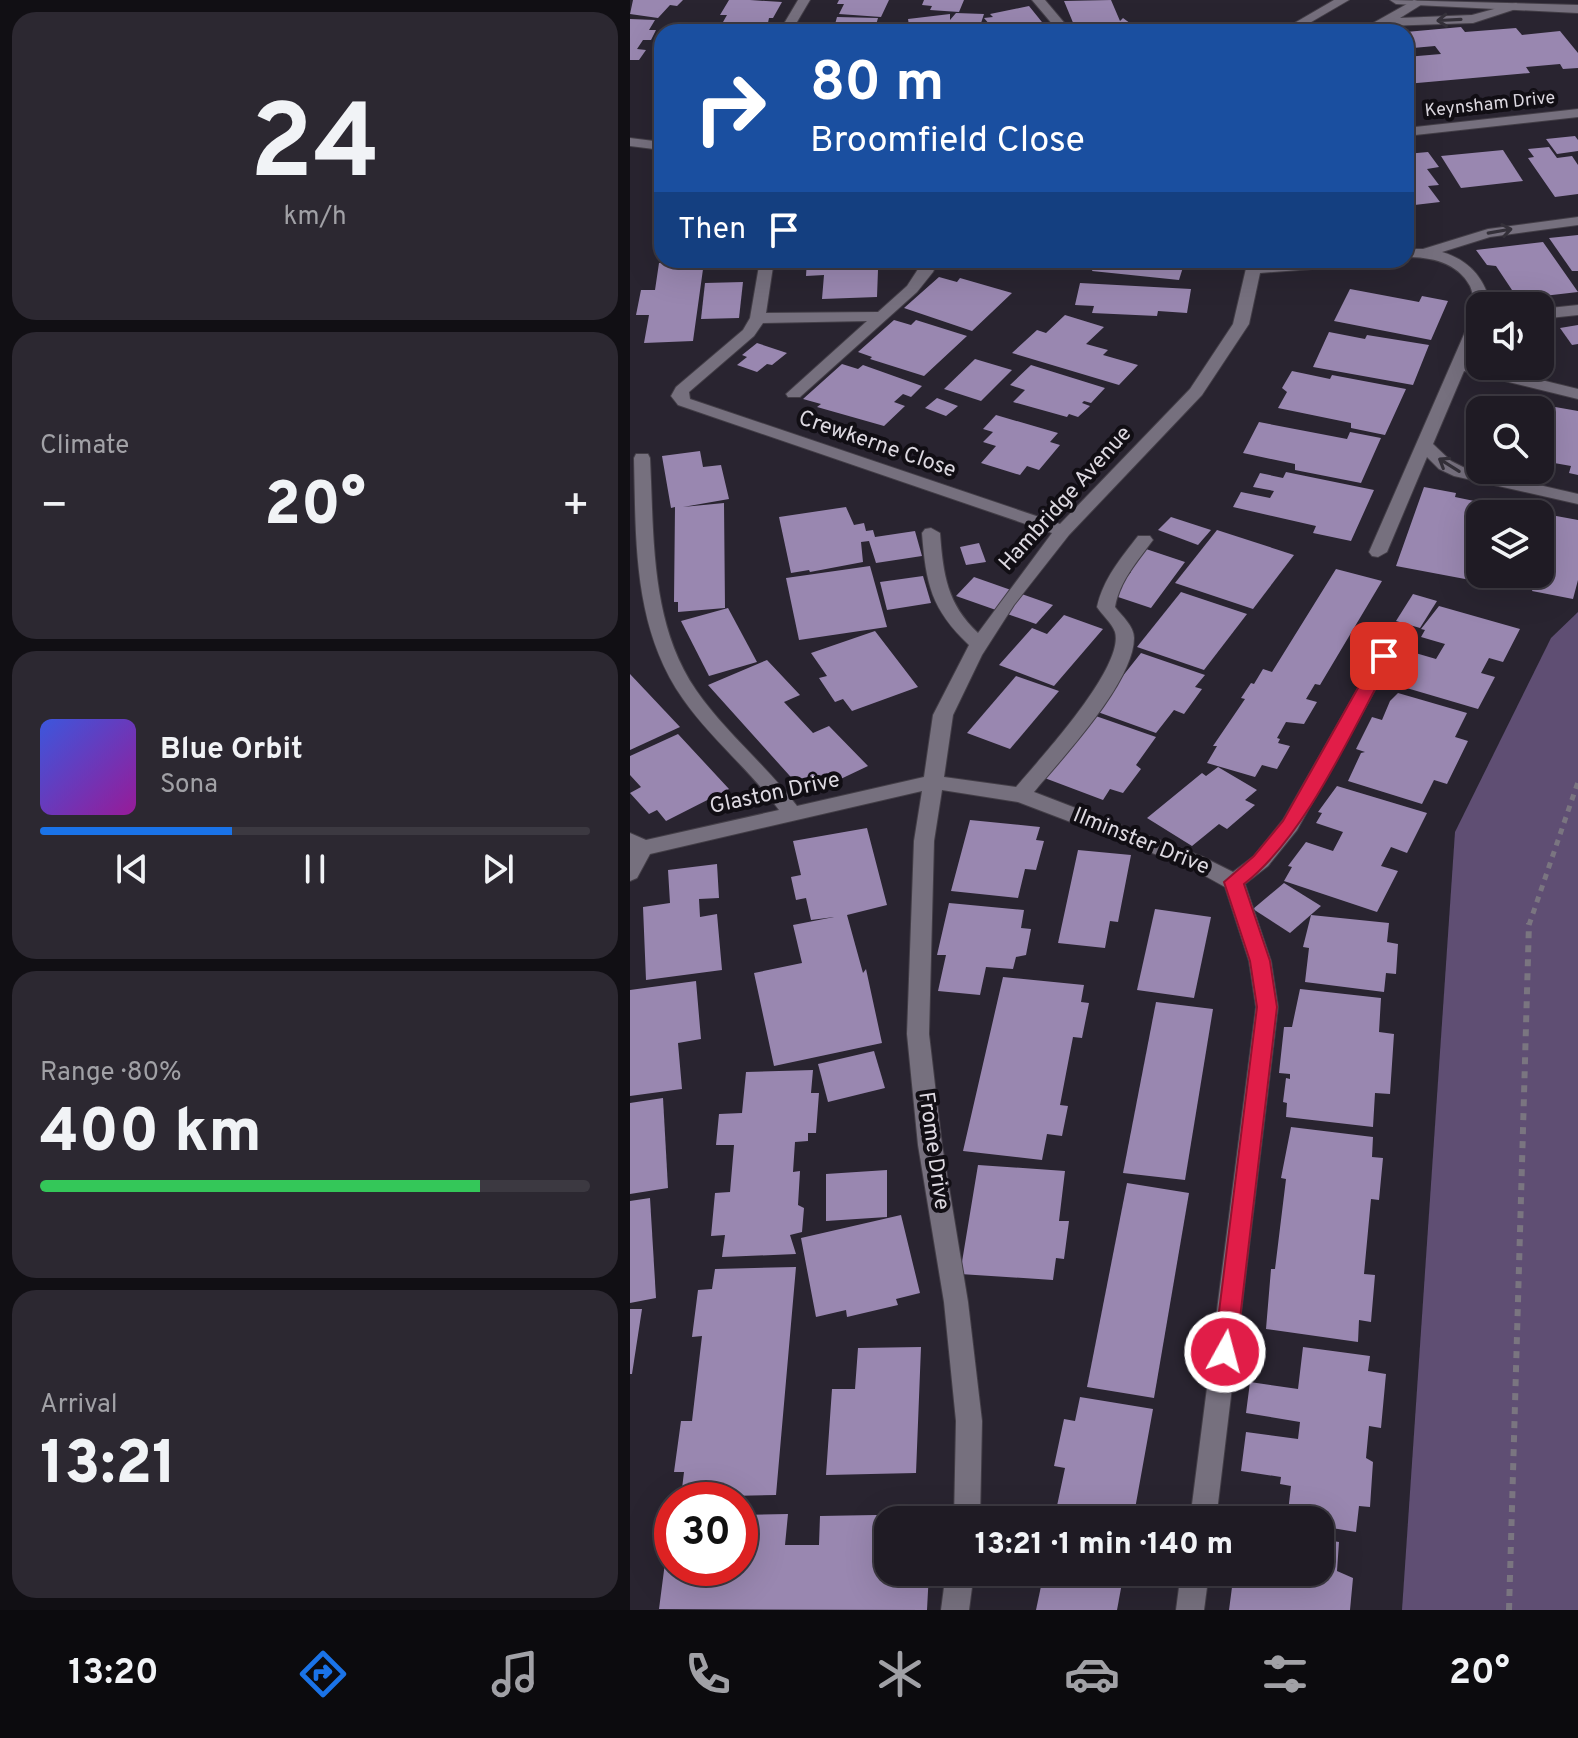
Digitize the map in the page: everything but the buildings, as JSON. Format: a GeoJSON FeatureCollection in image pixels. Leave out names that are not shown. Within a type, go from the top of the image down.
{"type":"FeatureCollection","features":[{"type":"Feature","properties":{"kind":"street"},"geometry":{"type":"LineString","coordinates":[[790,24],[804,0]]}},
{"type":"Feature","properties":{"kind":"street"},"geometry":{"type":"LineString","coordinates":[[1038,0],[1059,24]]}},
{"type":"Feature","properties":{"kind":"street"},"geometry":{"type":"LineString","coordinates":[[1300,24],[1343,0]]}},
{"type":"Feature","properties":{"kind":"street"},"geometry":{"type":"LineString","coordinates":[[1396,0],[1578,9]]}},
{"type":"Feature","properties":{"kind":"street"},"geometry":{"type":"LineString","coordinates":[[1377,24],[1418,3]]}},
{"type":"Feature","properties":{"kind":"street"},"geometry":{"type":"LineString","coordinates":[[1381,22],[1473,19],[1516,7]]}},
{"type":"Feature","properties":{"kind":"street","name":"Keynsham Drive"},"geometry":{"type":"LineString","coordinates":[[1414,131],[1578,113]]}},
{"type":"Feature","properties":{"kind":"street"},"geometry":{"type":"LineString","coordinates":[[630,142],[654,145]]}},
{"type":"Feature","properties":{"kind":"street"},"geometry":{"type":"LineString","coordinates":[[1425,253],[1488,233],[1578,221]]}},
{"type":"Feature","properties":{"kind":"street"},"geometry":{"type":"LineString","coordinates":[[1414,253],[1442,256],[1469,272],[1481,292]]}},
{"type":"Feature","properties":{"kind":"street"},"geometry":{"type":"LineString","coordinates":[[766,268],[758,318],[884,316]]}},
{"type":"Feature","properties":{"kind":"street"},"geometry":{"type":"LineString","coordinates":[[794,394],[884,316],[928,268]]}},
{"type":"Feature","properties":{"kind":"street","name":"Hambridge Avenue"},"geometry":{"type":"LineString","coordinates":[[932,782],[943,715],[979,644],[1063,531],[1196,392],[1241,324],[1254,268]]}},
{"type":"Feature","properties":{"kind":"street"},"geometry":{"type":"LineString","coordinates":[[1554,313],[1578,310]]}},
{"type":"Feature","properties":{"kind":"street","name":"Crewkerne Close"},"geometry":{"type":"LineString","coordinates":[[758,318],[749,333],[687,385],[679,396],[687,404],[1063,531]]}},
{"type":"Feature","properties":{"kind":"street"},"geometry":{"type":"LineString","coordinates":[[1378,552],[1466,349]]}},
{"type":"Feature","properties":{"kind":"street"},"geometry":{"type":"LineString","coordinates":[[1459,365],[1578,394]]}},
{"type":"Feature","properties":{"kind":"street"},"geometry":{"type":"LineString","coordinates":[[1425,445],[1445,465],[1460,472],[1578,499]]}},
{"type":"Feature","properties":{"kind":"street"},"geometry":{"type":"LineString","coordinates":[[642,458],[652,616],[665,655],[689,694],[793,815]]}},
{"type":"Feature","properties":{"kind":"street"},"geometry":{"type":"LineString","coordinates":[[931,533],[934,580],[940,602],[953,620],[979,644]]}},
{"type":"Feature","properties":{"kind":"street"},"geometry":{"type":"LineString","coordinates":[[1021,795],[1107,686],[1121,660],[1125,638],[1122,626],[1106,607],[1107,596],[1119,573],[1144,540]]}},
{"type":"Feature","properties":{"kind":"street"},"geometry":{"type":"LineString","coordinates":[[1234,882],[1261,861],[1290,825],[1400,629]]}},
{"type":"Feature","properties":{"kind":"street","name":"Glaston Drive"},"geometry":{"type":"LineString","coordinates":[[637,844],[793,815],[932,782]]}},
{"type":"Feature","properties":{"kind":"street","name":"Ilminster Drive"},"geometry":{"type":"LineString","coordinates":[[932,782],[1021,795],[1196,862],[1234,882],[1260,961],[1267,1007],[1205,1506]]}},
{"type":"Feature","properties":{"kind":"street","name":"Frome Drive"},"geometry":{"type":"LineString","coordinates":[[932,782],[924,841],[918,1034],[930,1145],[956,1302],[969,1421],[967,1506]]}},
{"type":"Feature","properties":{"kind":"street"},"geometry":{"type":"LineString","coordinates":[[630,873],[637,844]]}},
{"type":"Feature","properties":{"kind":"street"},"geometry":{"type":"LineString","coordinates":[[955,1610],[958,1586]]}},
{"type":"Feature","properties":{"kind":"street"},"geometry":{"type":"LineString","coordinates":[[1190,1610],[1193,1586]]}},
{"type":"Feature","properties":{"kind":"path"},"geometry":{"type":"LineString","coordinates":[[1509,1610],[1529,921],[1578,782]]}},
{"type":"Feature","properties":{"kind":"shaded area"},"geometry":{"type":"Polygon","coordinates":[[[1578,612],[1578,1610],[1402,1610],[1455,832],[1551,638],[1578,612]]]}},
{"type":"Feature","properties":{"kind":"route"},"geometry":{"type":"LineString","coordinates":[[1225,1352],[1267,1007],[1260,961],[1234,882],[1261,861],[1290,825],[1384,656]]}}]}
